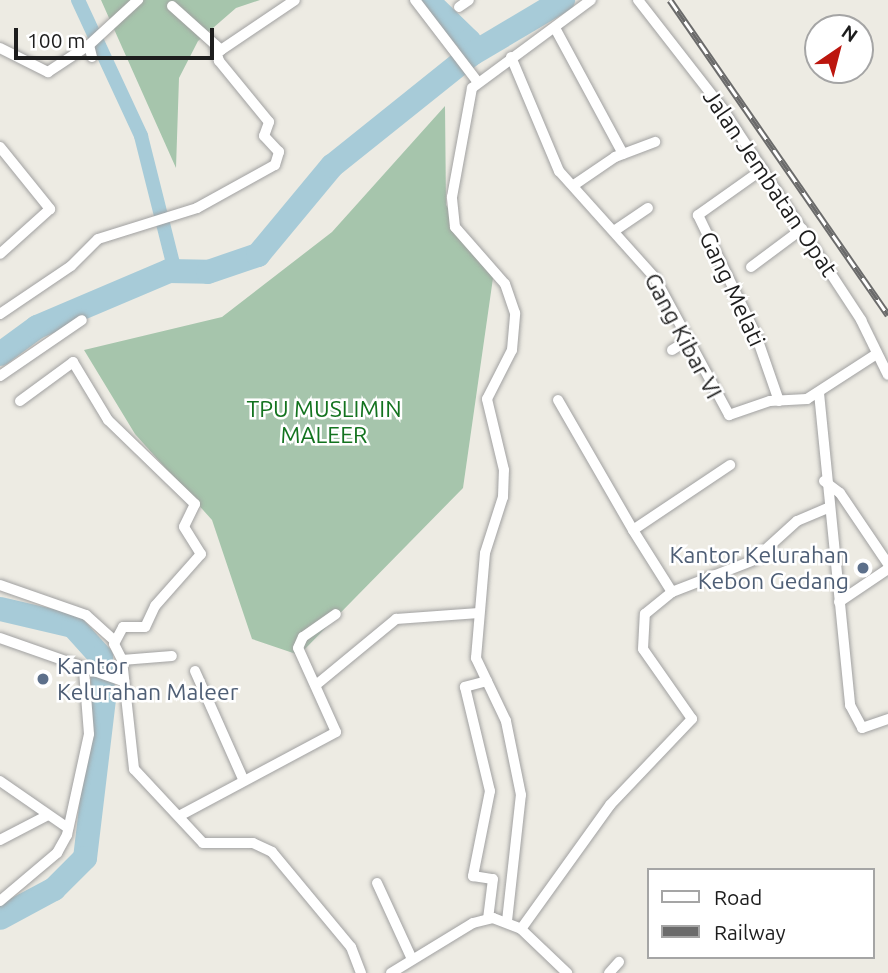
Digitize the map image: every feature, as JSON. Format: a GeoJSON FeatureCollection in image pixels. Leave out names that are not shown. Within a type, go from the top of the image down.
{"type":"FeatureCollection","features":[{"type":"Feature","properties":{"kind":"street"},"geometry":{"type":"LineString","coordinates":[[0,48],[48,72],[90,43],[138,0]]}},
{"type":"Feature","properties":{"kind":"street"},"geometry":{"type":"LineString","coordinates":[[172,6],[215,47],[223,49],[295,0]]}},
{"type":"Feature","properties":{"kind":"street"},"geometry":{"type":"LineString","coordinates":[[415,0],[476,79]]}},
{"type":"Feature","properties":{"kind":"street"},"geometry":{"type":"LineString","coordinates":[[458,7],[469,0]]}},
{"type":"Feature","properties":{"kind":"street"},"geometry":{"type":"LineString","coordinates":[[507,921],[521,795],[506,721],[476,658],[489,534],[503,497],[504,470],[487,399],[512,350],[515,319],[506,284],[462,238],[451,214],[468,96],[476,79],[555,28],[591,0]]}},
{"type":"Feature","properties":{"kind":"street","name":"Jalan Jembatan Opat"},"geometry":{"type":"LineString","coordinates":[[638,0],[763,169],[860,320],[875,355],[888,374]]}},
{"type":"Feature","properties":{"kind":"street"},"geometry":{"type":"LineString","coordinates":[[555,28],[623,153]]}},
{"type":"Feature","properties":{"kind":"street"},"geometry":{"type":"LineString","coordinates":[[90,43],[92,57]]}},
{"type":"Feature","properties":{"kind":"street"},"geometry":{"type":"LineString","coordinates":[[0,314],[71,266],[91,243],[153,217],[197,208],[259,177],[281,158],[264,136],[269,122],[219,61],[215,47]]}},
{"type":"Feature","properties":{"kind":"street","name":"Gang Kibar VI"},"geometry":{"type":"LineString","coordinates":[[511,57],[559,171],[655,278],[729,415],[779,401]]}},
{"type":"Feature","properties":{"kind":"street"},"geometry":{"type":"LineString","coordinates":[[574,185],[623,153],[655,142]]}},
{"type":"Feature","properties":{"kind":"street"},"geometry":{"type":"LineString","coordinates":[[0,148],[50,209],[0,254]]}},
{"type":"Feature","properties":{"kind":"street","name":"Gang Melati"},"geometry":{"type":"LineString","coordinates":[[763,169],[698,215],[756,335],[779,401]]}},
{"type":"Feature","properties":{"kind":"street"},"geometry":{"type":"LineString","coordinates":[[614,231],[648,208]]}},
{"type":"Feature","properties":{"kind":"street"},"geometry":{"type":"LineString","coordinates":[[751,267],[802,229]]}},
{"type":"Feature","properties":{"kind":"street"},"geometry":{"type":"LineString","coordinates":[[0,376],[82,320]]}},
{"type":"Feature","properties":{"kind":"street"},"geometry":{"type":"LineString","coordinates":[[672,350],[688,340]]}},
{"type":"Feature","properties":{"kind":"street"},"geometry":{"type":"LineString","coordinates":[[779,401],[819,393],[875,355]]}},
{"type":"Feature","properties":{"kind":"street"},"geometry":{"type":"LineString","coordinates":[[19,401],[73,362],[108,419],[195,504],[184,527],[201,554],[155,606],[145,627],[125,625],[115,640]]}},
{"type":"Feature","properties":{"kind":"street"},"geometry":{"type":"LineString","coordinates":[[819,393],[824,481],[854,717],[867,728],[888,719]]}},
{"type":"Feature","properties":{"kind":"street"},"geometry":{"type":"LineString","coordinates":[[558,400],[672,592]]}},
{"type":"Feature","properties":{"kind":"street"},"geometry":{"type":"LineString","coordinates":[[633,530],[730,465]]}},
{"type":"Feature","properties":{"kind":"street"},"geometry":{"type":"LineString","coordinates":[[824,481],[841,493],[888,567],[839,602]]}},
{"type":"Feature","properties":{"kind":"street"},"geometry":{"type":"LineString","coordinates":[[521,929],[610,805],[692,719],[643,649],[645,614],[672,592],[754,560],[797,521],[827,508]]}},
{"type":"Feature","properties":{"kind":"street"},"geometry":{"type":"LineString","coordinates":[[0,585],[86,615],[115,640],[122,660],[121,680],[133,767],[204,843],[253,843],[272,852],[351,947],[361,973]]}},
{"type":"Feature","properties":{"kind":"street"},"geometry":{"type":"LineString","coordinates":[[316,685],[396,619],[479,613]]}},
{"type":"Feature","properties":{"kind":"street"},"geometry":{"type":"LineString","coordinates":[[179,816],[336,732],[298,643],[336,614]]}},
{"type":"Feature","properties":{"kind":"street"},"geometry":{"type":"LineString","coordinates":[[0,638],[84,670],[121,680]]}},
{"type":"Feature","properties":{"kind":"street"},"geometry":{"type":"LineString","coordinates":[[122,660],[172,656]]}},
{"type":"Feature","properties":{"kind":"street"},"geometry":{"type":"LineString","coordinates":[[0,901],[57,853],[68,828],[89,734],[84,670]]}},
{"type":"Feature","properties":{"kind":"street"},"geometry":{"type":"LineString","coordinates":[[195,671],[244,781]]}},
{"type":"Feature","properties":{"kind":"street"},"geometry":{"type":"LineString","coordinates":[[487,681],[465,687],[490,792],[473,876],[493,878],[488,919]]}},
{"type":"Feature","properties":{"kind":"street"},"geometry":{"type":"LineString","coordinates":[[0,781],[68,828]]}},
{"type":"Feature","properties":{"kind":"street"},"geometry":{"type":"LineString","coordinates":[[0,840],[48,815]]}},
{"type":"Feature","properties":{"kind":"street"},"geometry":{"type":"LineString","coordinates":[[377,883],[412,959]]}},
{"type":"Feature","properties":{"kind":"street"},"geometry":{"type":"LineString","coordinates":[[391,973],[488,919],[507,921],[521,929],[567,973]]}},
{"type":"Feature","properties":{"kind":"street"},"geometry":{"type":"LineString","coordinates":[[609,973],[619,962]]}},
{"type":"Feature","properties":{"kind":"green space"},"geometry":{"type":"Polygon","coordinates":[[[101,0],[260,0],[236,8],[198,41],[179,78],[176,168],[101,0]]]}},
{"type":"Feature","properties":{"kind":"green space","name":"TPU MUSLIMIN MALEER"},"geometry":{"type":"Polygon","coordinates":[[[445,106],[446,205],[493,278],[463,488],[299,655],[252,639],[212,520],[135,434],[84,350],[222,317],[332,232],[445,106]]]}},
{"type":"Feature","properties":{"kind":"waterway"},"geometry":{"type":"LineString","coordinates":[[78,0],[141,136],[175,271]]}},
{"type":"Feature","properties":{"kind":"waterway"},"geometry":{"type":"LineString","coordinates":[[427,0],[469,41],[472,54]]}},
{"type":"Feature","properties":{"kind":"waterway"},"geometry":{"type":"LineString","coordinates":[[0,354],[37,327],[169,271],[208,272],[258,255],[332,166],[472,54],[563,0]]}},
{"type":"Feature","properties":{"kind":"waterway"},"geometry":{"type":"LineString","coordinates":[[0,609],[73,626],[101,657],[104,699],[85,858],[54,889],[0,918]]}},
{"type":"Feature","properties":{"kind":"railway"},"geometry":{"type":"LineString","coordinates":[[670,0],[888,315]]}},
{"type":"Feature","properties":{"kind":"place","name":"Kantor Kelurahan Kebon Gedang"},"geometry":{"type":"Point","coordinates":[863,568]}},
{"type":"Feature","properties":{"kind":"place","name":"Kantor Kelurahan Maleer"},"geometry":{"type":"Point","coordinates":[43,679]}}]}
